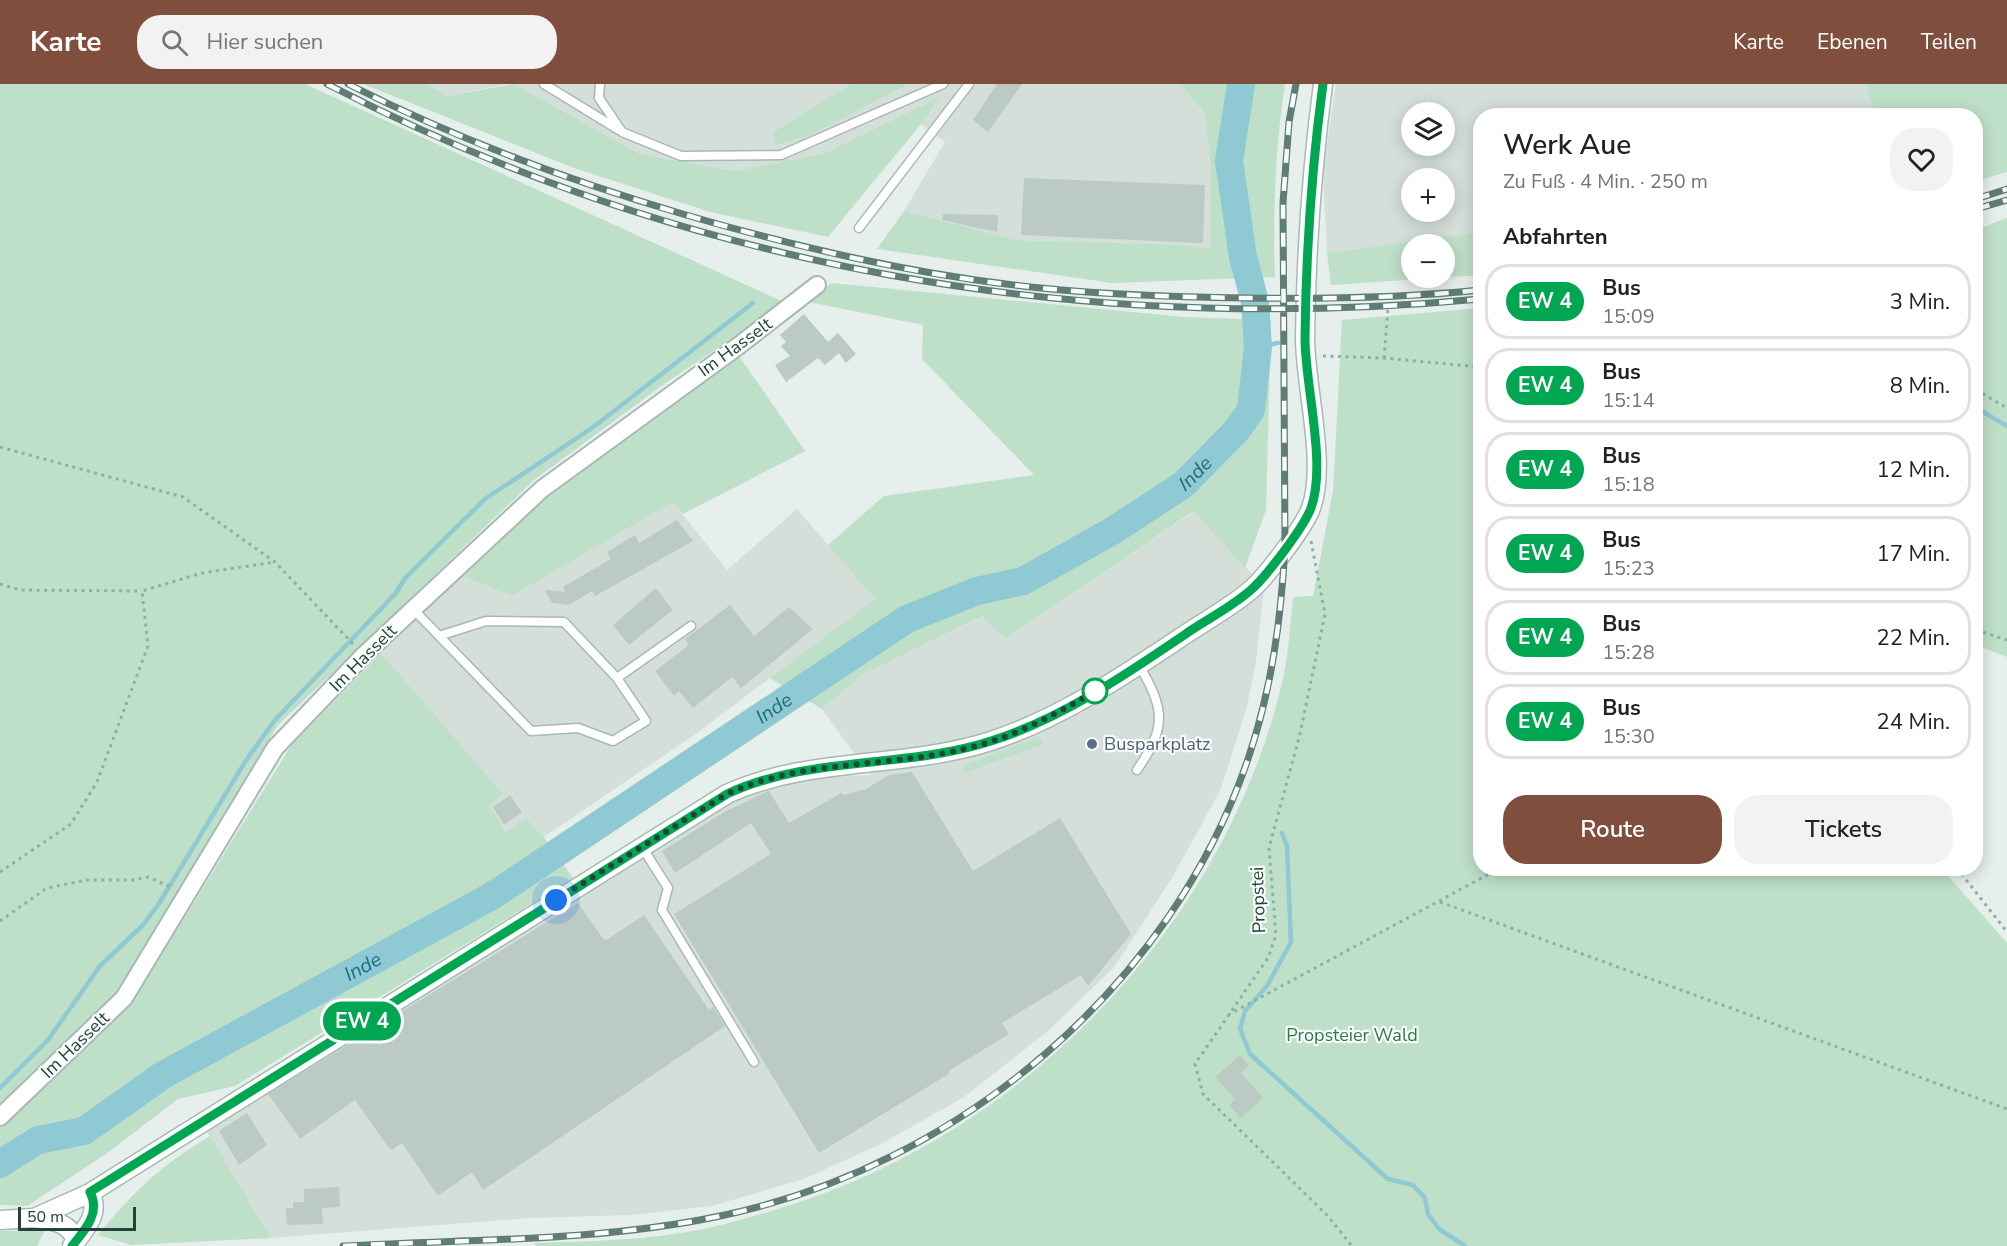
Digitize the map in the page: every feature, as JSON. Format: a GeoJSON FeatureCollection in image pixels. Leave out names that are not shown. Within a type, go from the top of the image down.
{"type":"FeatureCollection","features":[{"type":"Feature","properties":{"kind":"main road"},"geometry":{"type":"LineString","coordinates":[[34,1218],[90,1192],[642,847],[744,786],[801,771],[927,756],[993,741],[1051,716],[1139,665],[1253,588],[1300,528],[1312,506],[1317,470],[1305,338],[1310,240],[1323,84]]}},
{"type":"Feature","properties":{"kind":"main road"},"geometry":{"type":"LineString","coordinates":[[74,1243],[94,1215],[94,1200],[90,1192]]}},
{"type":"Feature","properties":{"kind":"main road"},"geometry":{"type":"LineString","coordinates":[[0,1220],[34,1218],[61,1223],[73,1231],[74,1243]]}},
{"type":"Feature","properties":{"kind":"street","name":"Im Hasselt"},"geometry":{"type":"LineString","coordinates":[[0,1117],[124,998],[275,748],[364,655],[542,489],[737,347],[817,285]]}},
{"type":"Feature","properties":{"kind":"lane"},"geometry":{"type":"LineString","coordinates":[[600,84],[599,98],[622,132]]}},
{"type":"Feature","properties":{"kind":"lane"},"geometry":{"type":"LineString","coordinates":[[549,85],[622,132],[681,156],[781,155],[943,84]]}},
{"type":"Feature","properties":{"kind":"lane"},"geometry":{"type":"LineString","coordinates":[[859,228],[969,84]]}},
{"type":"Feature","properties":{"kind":"lane"},"geometry":{"type":"LineString","coordinates":[[414,610],[439,636],[531,731],[578,728],[613,741],[646,721],[617,678],[564,622],[486,621],[439,636]]}},
{"type":"Feature","properties":{"kind":"lane"},"geometry":{"type":"LineString","coordinates":[[617,678],[691,626]]}},
{"type":"Feature","properties":{"kind":"lane"},"geometry":{"type":"LineString","coordinates":[[1137,770],[1158,734],[1161,719],[1158,701],[1139,665]]}},
{"type":"Feature","properties":{"kind":"lane"},"geometry":{"type":"LineString","coordinates":[[642,847],[668,888],[662,910],[754,1062]]}},
{"type":"Feature","properties":{"kind":"path"},"geometry":{"type":"LineString","coordinates":[[1384,358],[1388,308]]}},
{"type":"Feature","properties":{"kind":"path"},"geometry":{"type":"LineString","coordinates":[[1306,357],[1384,358],[1473,366]]}},
{"type":"Feature","properties":{"kind":"path"},"geometry":{"type":"LineString","coordinates":[[1983,394],[2007,408]]}},
{"type":"Feature","properties":{"kind":"path"},"geometry":{"type":"LineString","coordinates":[[0,447],[183,497],[275,561],[353,644]]}},
{"type":"Feature","properties":{"kind":"path","name":"Propstei"},"geometry":{"type":"LineString","coordinates":[[1285,547],[1310,538],[1325,614],[1300,734],[1269,848],[1275,935],[1268,957],[1195,1064],[1203,1094],[1327,1215],[1352,1246]]}},
{"type":"Feature","properties":{"kind":"path"},"geometry":{"type":"LineString","coordinates":[[0,584],[20,590],[142,591],[202,573],[275,561]]}},
{"type":"Feature","properties":{"kind":"path"},"geometry":{"type":"LineString","coordinates":[[0,872],[71,824],[97,782],[148,646],[142,591]]}},
{"type":"Feature","properties":{"kind":"path"},"geometry":{"type":"LineString","coordinates":[[1983,632],[2007,640]]}},
{"type":"Feature","properties":{"kind":"path"},"geometry":{"type":"LineString","coordinates":[[1226,1016],[1486,876]]}},
{"type":"Feature","properties":{"kind":"path"},"geometry":{"type":"LineString","coordinates":[[1963,876],[2007,932]]}},
{"type":"Feature","properties":{"kind":"path"},"geometry":{"type":"LineString","coordinates":[[0,921],[47,888],[87,880],[134,880],[148,877],[157,879],[172,888]]}},
{"type":"Feature","properties":{"kind":"path"},"geometry":{"type":"LineString","coordinates":[[1440,902],[2007,1109]]}},
{"type":"Feature","properties":{"kind":"shaded area"},"geometry":{"type":"Polygon","coordinates":[[[427,84],[507,84],[447,96],[427,84]]]}},
{"type":"Feature","properties":{"kind":"shaded area"},"geometry":{"type":"Polygon","coordinates":[[[514,84],[851,84],[773,132],[776,146],[811,135],[909,84],[1180,84],[1205,114],[1211,170],[1210,250],[1187,245],[1017,240],[904,211],[945,142],[921,124],[939,98],[825,153],[735,171],[640,154],[514,84]]]}},
{"type":"Feature","properties":{"kind":"shaded area"},"geometry":{"type":"Polygon","coordinates":[[[1336,84],[1865,84],[1874,108],[1473,108],[1473,233],[1455,235],[1401,234],[1401,243],[1327,253],[1323,172],[1336,84]]]}},
{"type":"Feature","properties":{"kind":"shaded area"},"geometry":{"type":"Polygon","coordinates":[[[672,501],[727,570],[797,509],[875,599],[697,733],[544,837],[526,818],[507,833],[489,805],[502,794],[381,653],[462,576],[512,596],[672,501]]]}},
{"type":"Feature","properties":{"kind":"shaded area"},"geometry":{"type":"Polygon","coordinates":[[[1195,511],[1264,587],[1256,662],[1247,707],[1220,791],[1172,878],[1115,966],[1047,1032],[964,1097],[883,1143],[804,1179],[712,1206],[632,1215],[530,1218],[271,1238],[205,1128],[729,797],[807,778],[870,775],[822,709],[862,674],[984,616],[1005,639],[1195,511]]]}},
{"type":"Feature","properties":{"kind":"green space"},"geometry":{"type":"Polygon","coordinates":[[[0,84],[305,84],[786,303],[667,382],[534,480],[277,726],[228,814],[117,992],[0,1104],[0,84]]]}},
{"type":"Feature","properties":{"kind":"green space"},"geometry":{"type":"Polygon","coordinates":[[[363,84],[427,84],[447,96],[514,84],[640,154],[735,171],[825,153],[940,97],[921,124],[828,237],[710,212],[574,168],[363,84]]]}},
{"type":"Feature","properties":{"kind":"green space"},"geometry":{"type":"Polygon","coordinates":[[[851,84],[909,84],[811,135],[775,146],[773,132],[851,84]]]}},
{"type":"Feature","properties":{"kind":"green space"},"geometry":{"type":"Polygon","coordinates":[[[1180,84],[1285,84],[1276,180],[1275,277],[1112,283],[877,249],[904,211],[1017,240],[1187,245],[1210,249],[1211,170],[1205,114],[1180,84]]]}},
{"type":"Feature","properties":{"kind":"green space"},"geometry":{"type":"Polygon","coordinates":[[[1865,84],[2007,84],[2007,172],[1983,179],[1983,108],[1874,108],[1865,84]]]}},
{"type":"Feature","properties":{"kind":"green space"},"geometry":{"type":"Polygon","coordinates":[[[2007,218],[2007,657],[1983,648],[1983,227],[2007,218]]]}},
{"type":"Feature","properties":{"kind":"green space"},"geometry":{"type":"Polygon","coordinates":[[[1473,233],[1473,275],[1455,276],[1455,235],[1473,233]]]}},
{"type":"Feature","properties":{"kind":"green space"},"geometry":{"type":"Polygon","coordinates":[[[1401,243],[1401,280],[1331,285],[1327,253],[1401,243]]]}},
{"type":"Feature","properties":{"kind":"green space"},"geometry":{"type":"Polygon","coordinates":[[[831,283],[1185,317],[1271,320],[1266,510],[1245,568],[1194,511],[1005,639],[983,616],[863,674],[822,709],[770,678],[875,599],[828,545],[884,496],[1034,475],[922,359],[923,325],[809,302],[831,283]]]}},
{"type":"Feature","properties":{"kind":"green space","name":"Propsteier Wald"},"geometry":{"type":"Polygon","coordinates":[[[1473,309],[1473,876],[1948,876],[2007,943],[2007,1246],[535,1246],[535,1243],[629,1239],[675,1234],[721,1225],[829,1191],[891,1164],[961,1124],[1027,1077],[1088,1022],[1142,962],[1190,896],[1230,826],[1262,752],[1284,674],[1293,597],[1313,596],[1333,491],[1342,320],[1473,309]]]}},
{"type":"Feature","properties":{"kind":"green space"},"geometry":{"type":"Polygon","coordinates":[[[739,356],[805,451],[683,514],[672,502],[512,596],[462,576],[546,497],[739,356]]]}},
{"type":"Feature","properties":{"kind":"green space"},"geometry":{"type":"Polygon","coordinates":[[[381,653],[503,794],[489,805],[506,832],[526,818],[544,837],[573,878],[235,1086],[178,1099],[106,1154],[27,1206],[0,1205],[0,1126],[132,1002],[291,746],[381,653]]]}},
{"type":"Feature","properties":{"kind":"green space"},"geometry":{"type":"Polygon","coordinates":[[[1039,737],[1044,744],[965,773],[962,766],[1039,737]]]}},
{"type":"Feature","properties":{"kind":"green space"},"geometry":{"type":"Polygon","coordinates":[[[210,1136],[271,1238],[131,1245],[98,1235],[149,1180],[210,1136]]]}},
{"type":"Feature","properties":{"kind":"green space"},"geometry":{"type":"Polygon","coordinates":[[[45,1230],[37,1246],[0,1246],[0,1231],[45,1230]]]}},
{"type":"Feature","properties":{"kind":"building"},"geometry":{"type":"Polygon","coordinates":[[[997,84],[1022,84],[988,132],[973,120],[997,84]]]}},
{"type":"Feature","properties":{"kind":"building"},"geometry":{"type":"Polygon","coordinates":[[[1024,178],[1205,185],[1203,243],[1021,235],[1024,178]]]}},
{"type":"Feature","properties":{"kind":"building"},"geometry":{"type":"Polygon","coordinates":[[[943,214],[998,215],[997,232],[942,220],[943,214]]]}},
{"type":"Feature","properties":{"kind":"building"},"geometry":{"type":"Polygon","coordinates":[[[804,314],[828,342],[838,333],[856,354],[846,363],[839,353],[825,365],[818,358],[786,382],[775,365],[790,356],[781,346],[786,342],[780,335],[804,314]]]}},
{"type":"Feature","properties":{"kind":"building"},"geometry":{"type":"Polygon","coordinates":[[[677,520],[693,541],[595,596],[592,591],[569,605],[552,603],[545,590],[565,592],[563,587],[611,559],[607,552],[635,535],[639,543],[677,520]]]}},
{"type":"Feature","properties":{"kind":"building"},"geometry":{"type":"Polygon","coordinates":[[[656,588],[673,610],[629,645],[613,625],[656,588]]]}},
{"type":"Feature","properties":{"kind":"building"},"geometry":{"type":"Polygon","coordinates":[[[730,605],[754,636],[789,607],[813,629],[741,688],[732,677],[693,708],[679,691],[674,696],[655,671],[689,645],[685,639],[730,605]]]}},
{"type":"Feature","properties":{"kind":"building"},"geometry":{"type":"Polygon","coordinates":[[[912,772],[973,871],[1060,818],[1131,934],[1088,986],[1081,975],[1002,1023],[1009,1034],[950,1070],[947,1075],[819,1153],[674,914],[771,854],[751,823],[675,873],[662,851],[726,811],[769,791],[789,823],[841,793],[844,795],[866,789],[889,775],[912,772]]]}},
{"type":"Feature","properties":{"kind":"building"},"geometry":{"type":"Polygon","coordinates":[[[510,795],[522,812],[504,825],[493,807],[510,795]]]}},
{"type":"Feature","properties":{"kind":"building"},"geometry":{"type":"Polygon","coordinates":[[[578,903],[605,941],[644,915],[709,1010],[713,1007],[725,1026],[483,1190],[472,1172],[438,1196],[402,1143],[392,1150],[388,1147],[355,1100],[300,1139],[268,1094],[578,903]]]}},
{"type":"Feature","properties":{"kind":"building"},"geometry":{"type":"Polygon","coordinates":[[[1240,1055],[1249,1066],[1241,1073],[1263,1098],[1241,1118],[1229,1105],[1235,1099],[1215,1077],[1240,1055]]]}},
{"type":"Feature","properties":{"kind":"building"},"geometry":{"type":"Polygon","coordinates":[[[247,1113],[267,1145],[239,1165],[219,1131],[247,1113]]]}},
{"type":"Feature","properties":{"kind":"building"},"geometry":{"type":"Polygon","coordinates":[[[339,1187],[340,1207],[322,1208],[323,1224],[287,1225],[286,1208],[293,1208],[293,1202],[304,1202],[304,1189],[339,1187]]]}},
{"type":"Feature","properties":{"kind":"waterway","name":"Inde"},"geometry":{"type":"LineString","coordinates":[[0,1164],[38,1140],[84,1131],[163,1075],[492,896],[907,619],[977,591],[1023,581],[1114,530],[1184,484],[1236,431],[1251,410],[1258,347],[1255,302],[1243,257],[1229,161],[1241,84]]}},
{"type":"Feature","properties":{"kind":"waterway"},"geometry":{"type":"LineString","coordinates":[[0,1088],[48,1040],[100,966],[143,925],[158,905],[245,762],[274,721],[396,593],[405,578],[485,499],[592,428],[753,303]]}},
{"type":"Feature","properties":{"kind":"waterway"},"geometry":{"type":"LineString","coordinates":[[1258,347],[1278,343]]}},
{"type":"Feature","properties":{"kind":"waterway"},"geometry":{"type":"LineString","coordinates":[[1983,412],[2007,426]]}},
{"type":"Feature","properties":{"kind":"waterway"},"geometry":{"type":"LineString","coordinates":[[1071,554],[1078,564]]}},
{"type":"Feature","properties":{"kind":"waterway"},"geometry":{"type":"LineString","coordinates":[[1282,833],[1287,846],[1291,942],[1267,986],[1245,1011],[1240,1029],[1250,1054],[1388,1179],[1413,1185],[1425,1198],[1428,1214],[1439,1229],[1465,1246]]}},
{"type":"Feature","properties":{"kind":"railway"},"geometry":{"type":"LineString","coordinates":[[327,84],[463,148],[602,201],[744,243],[888,275],[1034,296],[1182,307],[1331,308],[1473,299]]}},
{"type":"Feature","properties":{"kind":"railway"},"geometry":{"type":"LineString","coordinates":[[348,84],[472,141],[599,188],[774,239],[906,269],[1041,288],[1169,296],[1334,298],[1473,291]]}},
{"type":"Feature","properties":{"kind":"railway"},"geometry":{"type":"LineString","coordinates":[[343,1246],[532,1238],[627,1231],[720,1216],[808,1192],[892,1156],[972,1110],[1045,1054],[1111,990],[1167,918],[1214,840],[1249,756],[1264,704],[1278,627],[1285,547],[1283,203],[1289,122],[1296,84]]}},
{"type":"Feature","properties":{"kind":"railway"},"geometry":{"type":"LineString","coordinates":[[1983,197],[2007,189]]}},
{"type":"Feature","properties":{"kind":"railway"},"geometry":{"type":"LineString","coordinates":[[1983,207],[2007,200]]}},
{"type":"Feature","properties":{"kind":"bus line"},"geometry":{"type":"LineString","coordinates":[[72,1246],[94,1215],[94,1200],[90,1192],[727,794],[766,778],[801,771],[927,756],[968,748],[1029,727],[1139,665],[1253,588],[1300,528],[1312,506],[1317,470],[1305,338],[1310,240],[1323,84]]}},
{"type":"Feature","properties":{"kind":"place","name":"Busparkplatz"},"geometry":{"type":"Point","coordinates":[1092,744]}},
{"type":"Feature","properties":{"kind":"route"},"geometry":{"type":"LineString","coordinates":[[556,900],[727,794],[744,786],[766,778],[801,771],[927,756],[968,748],[1029,727],[1097,690],[1095,691]]}}]}
